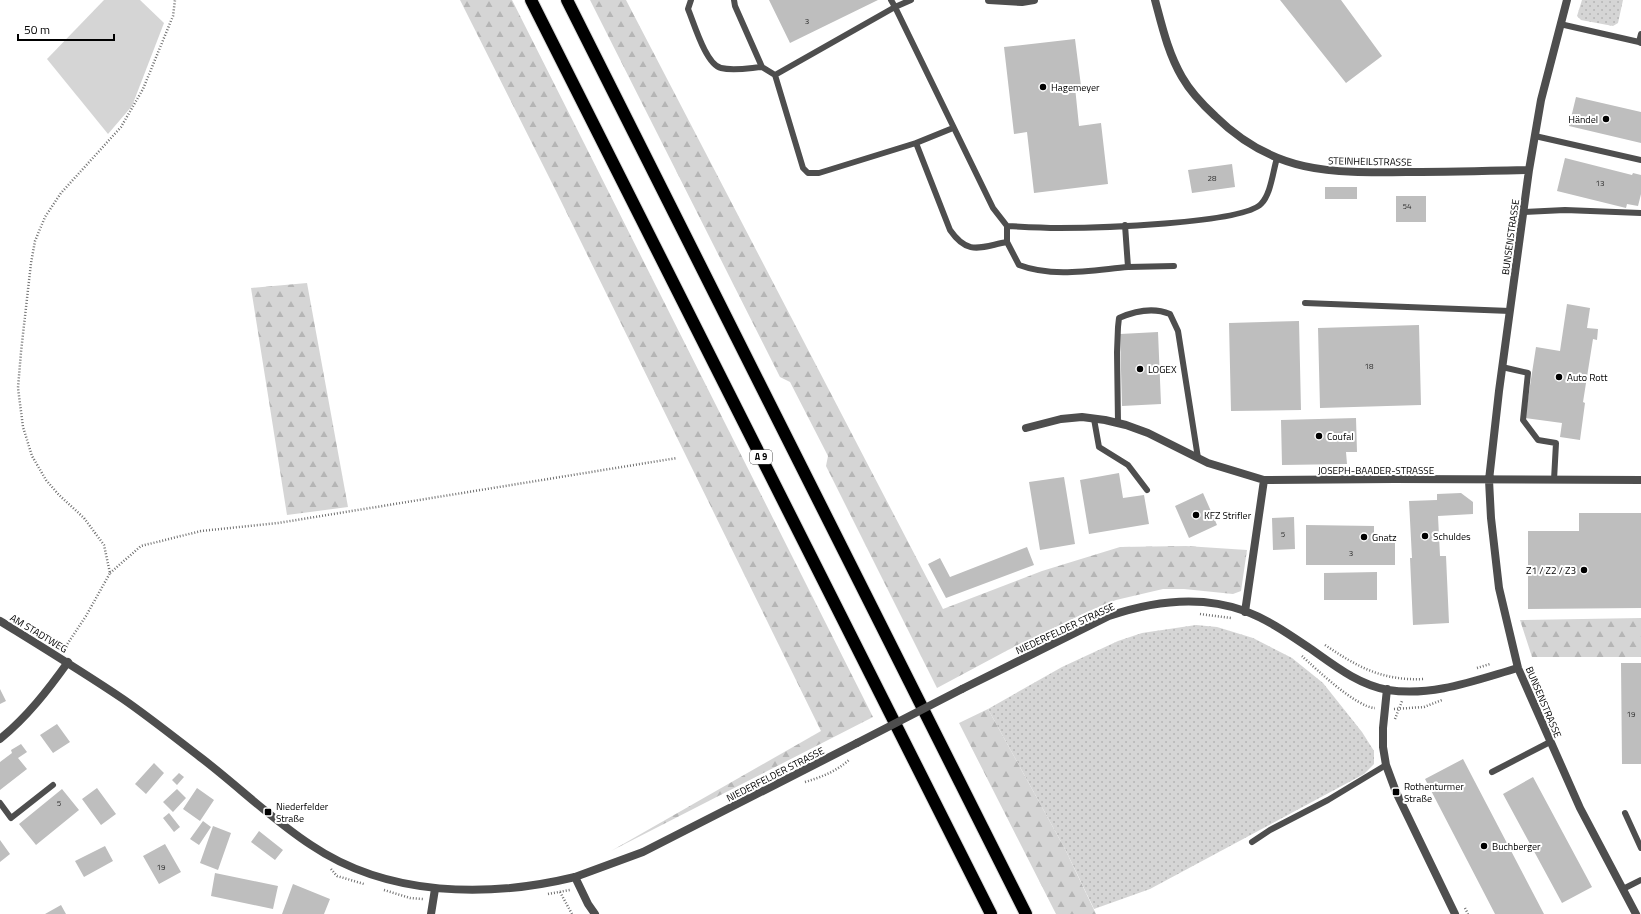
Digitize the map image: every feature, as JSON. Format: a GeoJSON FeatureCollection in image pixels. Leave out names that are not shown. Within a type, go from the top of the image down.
{"type":"FeatureCollection","features":[{"type":"Feature","properties":{"kind":"highway","name":"A 9"},"geometry":{"type":"LineString","coordinates":[[532,0],[991,914]]}},
{"type":"Feature","properties":{"kind":"highway"},"geometry":{"type":"LineString","coordinates":[[567,0],[1026,914]]}},
{"type":"Feature","properties":{"kind":"street"},"geometry":{"type":"LineString","coordinates":[[989,0],[1015,2],[1034,0]]}},
{"type":"Feature","properties":{"kind":"street","name":"STEINHEILSTRASSE"},"geometry":{"type":"LineString","coordinates":[[1156,0],[1162,29],[1182,78],[1206,107],[1226,127],[1249,145],[1276,158],[1301,166],[1326,171],[1357,173],[1529,170]]}},
{"type":"Feature","properties":{"kind":"street","name":"BUNSENSTRASSE"},"geometry":{"type":"LineString","coordinates":[[1567,0],[1541,100],[1529,170],[1502,366],[1489,480],[1491,518],[1499,588],[1518,668],[1580,808],[1636,914]]}},
{"type":"Feature","properties":{"kind":"street","name":"JOSEPH-BAADER-STRASSE"},"geometry":{"type":"LineString","coordinates":[[1026,428],[1061,419],[1082,417],[1118,423],[1148,433],[1198,458],[1232,472],[1264,480],[1489,480]]}},
{"type":"Feature","properties":{"kind":"street"},"geometry":{"type":"LineString","coordinates":[[1246,612],[1264,480]]}},
{"type":"Feature","properties":{"kind":"street"},"geometry":{"type":"LineString","coordinates":[[1489,480],[1641,480]]}},
{"type":"Feature","properties":{"kind":"street","name":"NIEDERFELDER STRASSE"},"geometry":{"type":"LineString","coordinates":[[68,662],[124,700],[217,770],[292,832],[329,857],[353,869],[380,878],[435,889],[465,890],[519,888],[545,884],[575,877],[643,852],[962,689],[1109,616],[1131,608],[1153,604],[1195,602],[1210,603],[1246,612],[1289,634],[1348,675],[1387,690],[1438,690],[1458,686],[1518,668]]}},
{"type":"Feature","properties":{"kind":"street","name":"AM STADTWEG"},"geometry":{"type":"LineString","coordinates":[[0,622],[68,662]]}},
{"type":"Feature","properties":{"kind":"street"},"geometry":{"type":"LineString","coordinates":[[0,739],[54,683],[68,662]]}},
{"type":"Feature","properties":{"kind":"street"},"geometry":{"type":"LineString","coordinates":[[1387,690],[1383,747],[1386,765],[1396,792],[1455,914]]}},
{"type":"Feature","properties":{"kind":"street"},"geometry":{"type":"LineString","coordinates":[[575,877],[588,904],[595,914]]}},
{"type":"Feature","properties":{"kind":"street"},"geometry":{"type":"LineString","coordinates":[[431,914],[435,889]]}},
{"type":"Feature","properties":{"kind":"lane"},"geometry":{"type":"LineString","coordinates":[[691,0],[688,9],[708,58],[714,65],[720,68],[728,69],[762,67]]}},
{"type":"Feature","properties":{"kind":"lane"},"geometry":{"type":"LineString","coordinates":[[734,0],[735,6],[762,67],[775,75],[803,168],[808,173],[819,172],[916,143],[953,128]]}},
{"type":"Feature","properties":{"kind":"lane"},"geometry":{"type":"LineString","coordinates":[[891,0],[993,208],[1007,226],[1007,242],[1019,265],[1033,270],[1061,272],[1128,267],[1174,266]]}},
{"type":"Feature","properties":{"kind":"lane"},"geometry":{"type":"LineString","coordinates":[[775,75],[895,7],[911,0]]}},
{"type":"Feature","properties":{"kind":"lane"},"geometry":{"type":"LineString","coordinates":[[1560,24],[1640,43],[1641,34]]}},
{"type":"Feature","properties":{"kind":"lane"},"geometry":{"type":"LineString","coordinates":[[1535,136],[1641,160]]}},
{"type":"Feature","properties":{"kind":"lane"},"geometry":{"type":"LineString","coordinates":[[916,143],[950,230],[958,242],[972,248],[1007,242]]}},
{"type":"Feature","properties":{"kind":"lane"},"geometry":{"type":"LineString","coordinates":[[1007,226],[1060,228],[1178,223],[1243,213],[1260,204],[1270,187],[1276,158]]}},
{"type":"Feature","properties":{"kind":"lane"},"geometry":{"type":"LineString","coordinates":[[1524,212],[1565,210],[1641,213]]}},
{"type":"Feature","properties":{"kind":"lane"},"geometry":{"type":"LineString","coordinates":[[1125,225],[1128,267]]}},
{"type":"Feature","properties":{"kind":"lane"},"geometry":{"type":"LineString","coordinates":[[1305,303],[1510,311]]}},
{"type":"Feature","properties":{"kind":"lane"},"geometry":{"type":"LineString","coordinates":[[1118,423],[1117,340],[1119,318],[1141,311],[1161,310],[1170,314],[1178,331],[1198,458]]}},
{"type":"Feature","properties":{"kind":"lane"},"geometry":{"type":"LineString","coordinates":[[1502,366],[1528,373],[1523,420],[1538,440],[1556,443],[1554,480]]}},
{"type":"Feature","properties":{"kind":"lane"},"geometry":{"type":"LineString","coordinates":[[1094,419],[1099,448],[1128,465],[1147,490]]}},
{"type":"Feature","properties":{"kind":"lane"},"geometry":{"type":"LineString","coordinates":[[1492,772],[1550,742]]}},
{"type":"Feature","properties":{"kind":"lane"},"geometry":{"type":"LineString","coordinates":[[1252,842],[1270,830],[1328,800],[1386,765]]}},
{"type":"Feature","properties":{"kind":"lane"},"geometry":{"type":"LineString","coordinates":[[0,803],[11,818],[53,785]]}},
{"type":"Feature","properties":{"kind":"lane"},"geometry":{"type":"LineString","coordinates":[[1625,814],[1641,848]]}},
{"type":"Feature","properties":{"kind":"lane"},"geometry":{"type":"LineString","coordinates":[[1623,889],[1641,880]]}},
{"type":"Feature","properties":{"kind":"path"},"geometry":{"type":"LineString","coordinates":[[110,573],[104,545],[84,518],[59,495],[46,480],[32,456],[23,427],[18,388],[29,278],[35,242],[45,217],[62,193],[121,127],[143,89],[173,16],[175,0]]}},
{"type":"Feature","properties":{"kind":"path"},"geometry":{"type":"LineString","coordinates":[[59,657],[86,616],[110,573],[141,546],[201,531],[278,524],[677,458]]}},
{"type":"Feature","properties":{"kind":"path"},"geometry":{"type":"LineString","coordinates":[[1193,613],[1232,619]]}},
{"type":"Feature","properties":{"kind":"path"},"geometry":{"type":"LineString","coordinates":[[1320,642],[1369,671],[1390,678],[1428,679]]}},
{"type":"Feature","properties":{"kind":"path"},"geometry":{"type":"LineString","coordinates":[[1298,653],[1344,693],[1372,708],[1399,709],[1424,707],[1447,698],[1458,686]]}},
{"type":"Feature","properties":{"kind":"path"},"geometry":{"type":"LineString","coordinates":[[1471,670],[1494,663]]}},
{"type":"Feature","properties":{"kind":"path"},"geometry":{"type":"LineString","coordinates":[[1395,721],[1407,679]]}},
{"type":"Feature","properties":{"kind":"path"},"geometry":{"type":"LineString","coordinates":[[801,783],[820,778],[842,766],[851,758]]}},
{"type":"Feature","properties":{"kind":"path"},"geometry":{"type":"LineString","coordinates":[[330,868],[337,876],[366,884]]}},
{"type":"Feature","properties":{"kind":"path"},"geometry":{"type":"LineString","coordinates":[[546,894],[560,893],[580,887]]}},
{"type":"Feature","properties":{"kind":"path"},"geometry":{"type":"LineString","coordinates":[[381,889],[410,898],[433,900]]}},
{"type":"Feature","properties":{"kind":"path"},"geometry":{"type":"LineString","coordinates":[[560,893],[572,914]]}},
{"type":"Feature","properties":{"kind":"path"},"geometry":{"type":"LineString","coordinates":[[1462,903],[1468,914]]}},
{"type":"Feature","properties":{"kind":"green space"},"geometry":{"type":"Polygon","coordinates":[[[104,0],[140,0],[164,23],[132,106],[108,134],[47,59],[104,0]]]}},
{"type":"Feature","properties":{"kind":"green space"},"geometry":{"type":"Polygon","coordinates":[[[460,0],[512,0],[873,717],[611,851],[821,731],[556,191],[460,0]]]}},
{"type":"Feature","properties":{"kind":"green space"},"geometry":{"type":"Polygon","coordinates":[[[590,0],[626,0],[943,609],[1042,571],[1120,547],[1186,546],[1247,550],[1241,591],[1233,594],[1184,589],[1163,589],[1116,600],[1089,611],[1008,650],[937,688],[826,466],[828,456],[790,382],[780,377],[590,0]]]}},
{"type":"Feature","properties":{"kind":"green space"},"geometry":{"type":"Polygon","coordinates":[[[1582,0],[1623,0],[1618,23],[1613,26],[1581,20],[1577,16],[1582,0]]]}},
{"type":"Feature","properties":{"kind":"green space"},"geometry":{"type":"Polygon","coordinates":[[[307,283],[348,507],[287,515],[251,288],[307,283]]]}},
{"type":"Feature","properties":{"kind":"green space"},"geometry":{"type":"Polygon","coordinates":[[[1641,618],[1641,657],[1532,657],[1520,620],[1641,618]]]}},
{"type":"Feature","properties":{"kind":"green space"},"geometry":{"type":"Polygon","coordinates":[[[1196,625],[1217,627],[1253,638],[1292,658],[1323,683],[1362,732],[1374,751],[1374,764],[1364,774],[1150,889],[1094,909],[1065,849],[988,709],[1062,667],[1118,641],[1142,633],[1196,625]]]}},
{"type":"Feature","properties":{"kind":"green space"},"geometry":{"type":"Polygon","coordinates":[[[988,709],[1065,849],[1096,914],[1056,914],[959,723],[988,709]]]}},
{"type":"Feature","properties":{"kind":"building"},"geometry":{"type":"Polygon","coordinates":[[[769,0],[878,0],[790,43],[769,0]]]}},
{"type":"Feature","properties":{"kind":"building"},"geometry":{"type":"Polygon","coordinates":[[[1280,0],[1341,0],[1382,56],[1346,83],[1280,0]]]}},
{"type":"Feature","properties":{"kind":"building"},"geometry":{"type":"Polygon","coordinates":[[[1075,39],[1081,86],[1075,87],[1079,126],[1101,123],[1108,184],[1034,193],[1027,132],[1014,134],[1004,47],[1075,39]]]}},
{"type":"Feature","properties":{"kind":"building","name":"Händel"},"geometry":{"type":"Polygon","coordinates":[[[1576,97],[1641,112],[1641,143],[1569,126],[1576,97]]]}},
{"type":"Feature","properties":{"kind":"building"},"geometry":{"type":"Polygon","coordinates":[[[1565,158],[1632,175],[1633,173],[1641,175],[1641,194],[1638,206],[1627,204],[1626,208],[1557,191],[1565,158]]]}},
{"type":"Feature","properties":{"kind":"building"},"geometry":{"type":"Polygon","coordinates":[[[1232,164],[1235,187],[1192,193],[1188,170],[1232,164]]]}},
{"type":"Feature","properties":{"kind":"building"},"geometry":{"type":"Polygon","coordinates":[[[1325,187],[1357,187],[1357,199],[1325,199],[1325,187]]]}},
{"type":"Feature","properties":{"kind":"building"},"geometry":{"type":"Polygon","coordinates":[[[1396,196],[1426,196],[1426,222],[1396,222],[1396,196]]]}},
{"type":"Feature","properties":{"kind":"building","name":"Auto Rott"},"geometry":{"type":"Polygon","coordinates":[[[1567,304],[1590,308],[1587,328],[1598,329],[1597,340],[1593,339],[1583,402],[1585,403],[1580,440],[1560,437],[1562,423],[1525,418],[1536,347],[1560,351],[1567,304]]]}},
{"type":"Feature","properties":{"kind":"building"},"geometry":{"type":"Polygon","coordinates":[[[1299,321],[1301,410],[1231,411],[1229,323],[1299,321]]]}},
{"type":"Feature","properties":{"kind":"building"},"geometry":{"type":"Polygon","coordinates":[[[1419,325],[1421,405],[1320,408],[1318,328],[1419,325]]]}},
{"type":"Feature","properties":{"kind":"building","name":"LOGEX"},"geometry":{"type":"Polygon","coordinates":[[[1158,332],[1161,404],[1122,406],[1120,334],[1158,332]]]}},
{"type":"Feature","properties":{"kind":"building","name":"Coufal"},"geometry":{"type":"Polygon","coordinates":[[[1356,418],[1357,452],[1346,452],[1347,464],[1282,465],[1281,420],[1356,418]]]}},
{"type":"Feature","properties":{"kind":"building"},"geometry":{"type":"Polygon","coordinates":[[[1119,473],[1123,498],[1144,495],[1149,524],[1089,534],[1080,480],[1119,473]]]}},
{"type":"Feature","properties":{"kind":"building"},"geometry":{"type":"Polygon","coordinates":[[[1064,477],[1075,544],[1040,550],[1029,482],[1064,477]]]}},
{"type":"Feature","properties":{"kind":"building","name":"KFZ Strifler"},"geometry":{"type":"Polygon","coordinates":[[[1203,493],[1217,525],[1189,538],[1175,506],[1203,493]]]}},
{"type":"Feature","properties":{"kind":"building"},"geometry":{"type":"Polygon","coordinates":[[[1461,493],[1473,502],[1473,514],[1438,516],[1440,556],[1446,556],[1449,623],[1413,625],[1409,501],[1437,500],[1437,494],[1461,493]]]}},
{"type":"Feature","properties":{"kind":"building","name":"Z1 / Z2 / Z3"},"geometry":{"type":"Polygon","coordinates":[[[1579,513],[1641,513],[1641,608],[1528,609],[1528,531],[1579,531],[1579,513]]]}},
{"type":"Feature","properties":{"kind":"building"},"geometry":{"type":"Polygon","coordinates":[[[1294,517],[1295,549],[1273,550],[1272,518],[1294,517]]]}},
{"type":"Feature","properties":{"kind":"building"},"geometry":{"type":"Polygon","coordinates":[[[1306,525],[1374,526],[1374,541],[1395,541],[1395,565],[1306,565],[1306,525]]]}},
{"type":"Feature","properties":{"kind":"building"},"geometry":{"type":"Polygon","coordinates":[[[1027,547],[1034,565],[946,598],[928,564],[940,558],[950,577],[1027,547]]]}},
{"type":"Feature","properties":{"kind":"building"},"geometry":{"type":"Polygon","coordinates":[[[1377,572],[1377,600],[1324,600],[1324,573],[1377,572]]]}},
{"type":"Feature","properties":{"kind":"building"},"geometry":{"type":"Polygon","coordinates":[[[1621,663],[1641,663],[1641,764],[1622,764],[1621,663]]]}},
{"type":"Feature","properties":{"kind":"building"},"geometry":{"type":"Polygon","coordinates":[[[0,689],[6,701],[0,704],[0,689]]]}},
{"type":"Feature","properties":{"kind":"building"},"geometry":{"type":"Polygon","coordinates":[[[57,724],[70,742],[53,753],[40,735],[57,724]]]}},
{"type":"Feature","properties":{"kind":"building"},"geometry":{"type":"Polygon","coordinates":[[[21,744],[27,752],[18,758],[27,769],[0,790],[0,762],[12,753],[11,750],[21,744]]]}},
{"type":"Feature","properties":{"kind":"building","name":"Buchberger"},"geometry":{"type":"Polygon","coordinates":[[[1463,759],[1544,914],[1495,914],[1425,779],[1463,759]]]}},
{"type":"Feature","properties":{"kind":"building"},"geometry":{"type":"Polygon","coordinates":[[[154,763],[164,773],[146,794],[135,784],[154,763]]]}},
{"type":"Feature","properties":{"kind":"building"},"geometry":{"type":"Polygon","coordinates":[[[179,773],[184,777],[177,785],[172,780],[179,773]]]}},
{"type":"Feature","properties":{"kind":"building"},"geometry":{"type":"Polygon","coordinates":[[[1533,777],[1592,887],[1562,903],[1503,794],[1533,777]]]}},
{"type":"Feature","properties":{"kind":"building"},"geometry":{"type":"Polygon","coordinates":[[[97,788],[116,814],[101,825],[82,799],[97,788]]]}},
{"type":"Feature","properties":{"kind":"building"},"geometry":{"type":"Polygon","coordinates":[[[197,788],[214,800],[200,821],[183,809],[197,788]]]}},
{"type":"Feature","properties":{"kind":"building"},"geometry":{"type":"Polygon","coordinates":[[[62,789],[79,810],[36,845],[19,824],[62,789]]]}},
{"type":"Feature","properties":{"kind":"building"},"geometry":{"type":"Polygon","coordinates":[[[177,789],[186,798],[173,812],[163,802],[177,789]]]}},
{"type":"Feature","properties":{"kind":"building"},"geometry":{"type":"Polygon","coordinates":[[[169,813],[180,827],[174,832],[163,818],[169,813]]]}},
{"type":"Feature","properties":{"kind":"building"},"geometry":{"type":"Polygon","coordinates":[[[203,821],[211,827],[199,845],[190,839],[203,821]]]}},
{"type":"Feature","properties":{"kind":"building"},"geometry":{"type":"Polygon","coordinates":[[[213,826],[231,833],[218,870],[200,863],[213,826]]]}},
{"type":"Feature","properties":{"kind":"building"},"geometry":{"type":"Polygon","coordinates":[[[259,831],[283,850],[275,860],[251,842],[259,831]]]}},
{"type":"Feature","properties":{"kind":"building"},"geometry":{"type":"Polygon","coordinates":[[[0,840],[10,854],[0,862],[0,840]]]}},
{"type":"Feature","properties":{"kind":"building"},"geometry":{"type":"Polygon","coordinates":[[[165,844],[181,872],[159,884],[143,856],[165,844]]]}},
{"type":"Feature","properties":{"kind":"building"},"geometry":{"type":"Polygon","coordinates":[[[105,846],[113,861],[84,877],[75,861],[105,846]]]}},
{"type":"Feature","properties":{"kind":"building"},"geometry":{"type":"Polygon","coordinates":[[[215,873],[278,886],[273,909],[211,896],[215,873]]]}},
{"type":"Feature","properties":{"kind":"building"},"geometry":{"type":"Polygon","coordinates":[[[293,884],[330,899],[324,914],[282,914],[293,884]]]}},
{"type":"Feature","properties":{"kind":"building"},"geometry":{"type":"Polygon","coordinates":[[[61,905],[66,914],[45,914],[61,905]]]}},
{"type":"Feature","properties":{"kind":"place","name":"Hagemeyer"},"geometry":{"type":"Point","coordinates":[1043,87]}},
{"type":"Feature","properties":{"kind":"place","name":"Händel"},"geometry":{"type":"Point","coordinates":[1606,119]}},
{"type":"Feature","properties":{"kind":"place","name":"LOGEX"},"geometry":{"type":"Point","coordinates":[1140,369]}},
{"type":"Feature","properties":{"kind":"place","name":"Auto Rott"},"geometry":{"type":"Point","coordinates":[1559,377]}},
{"type":"Feature","properties":{"kind":"place","name":"Coufal"},"geometry":{"type":"Point","coordinates":[1319,436]}},
{"type":"Feature","properties":{"kind":"place","name":"KFZ Strifler"},"geometry":{"type":"Point","coordinates":[1196,515]}},
{"type":"Feature","properties":{"kind":"place","name":"Schuldes"},"geometry":{"type":"Point","coordinates":[1425,536]}},
{"type":"Feature","properties":{"kind":"place","name":"Gnatz"},"geometry":{"type":"Point","coordinates":[1364,537]}},
{"type":"Feature","properties":{"kind":"place","name":"Z1 / Z2 / Z3"},"geometry":{"type":"Point","coordinates":[1584,570]}},
{"type":"Feature","properties":{"kind":"place","name":"Rothenturmer Straße"},"geometry":{"type":"Point","coordinates":[1396,792]}},
{"type":"Feature","properties":{"kind":"place","name":"Niederfelder Straße"},"geometry":{"type":"Point","coordinates":[268,812]}},
{"type":"Feature","properties":{"kind":"place","name":"Buchberger"},"geometry":{"type":"Point","coordinates":[1484,846]}}]}
